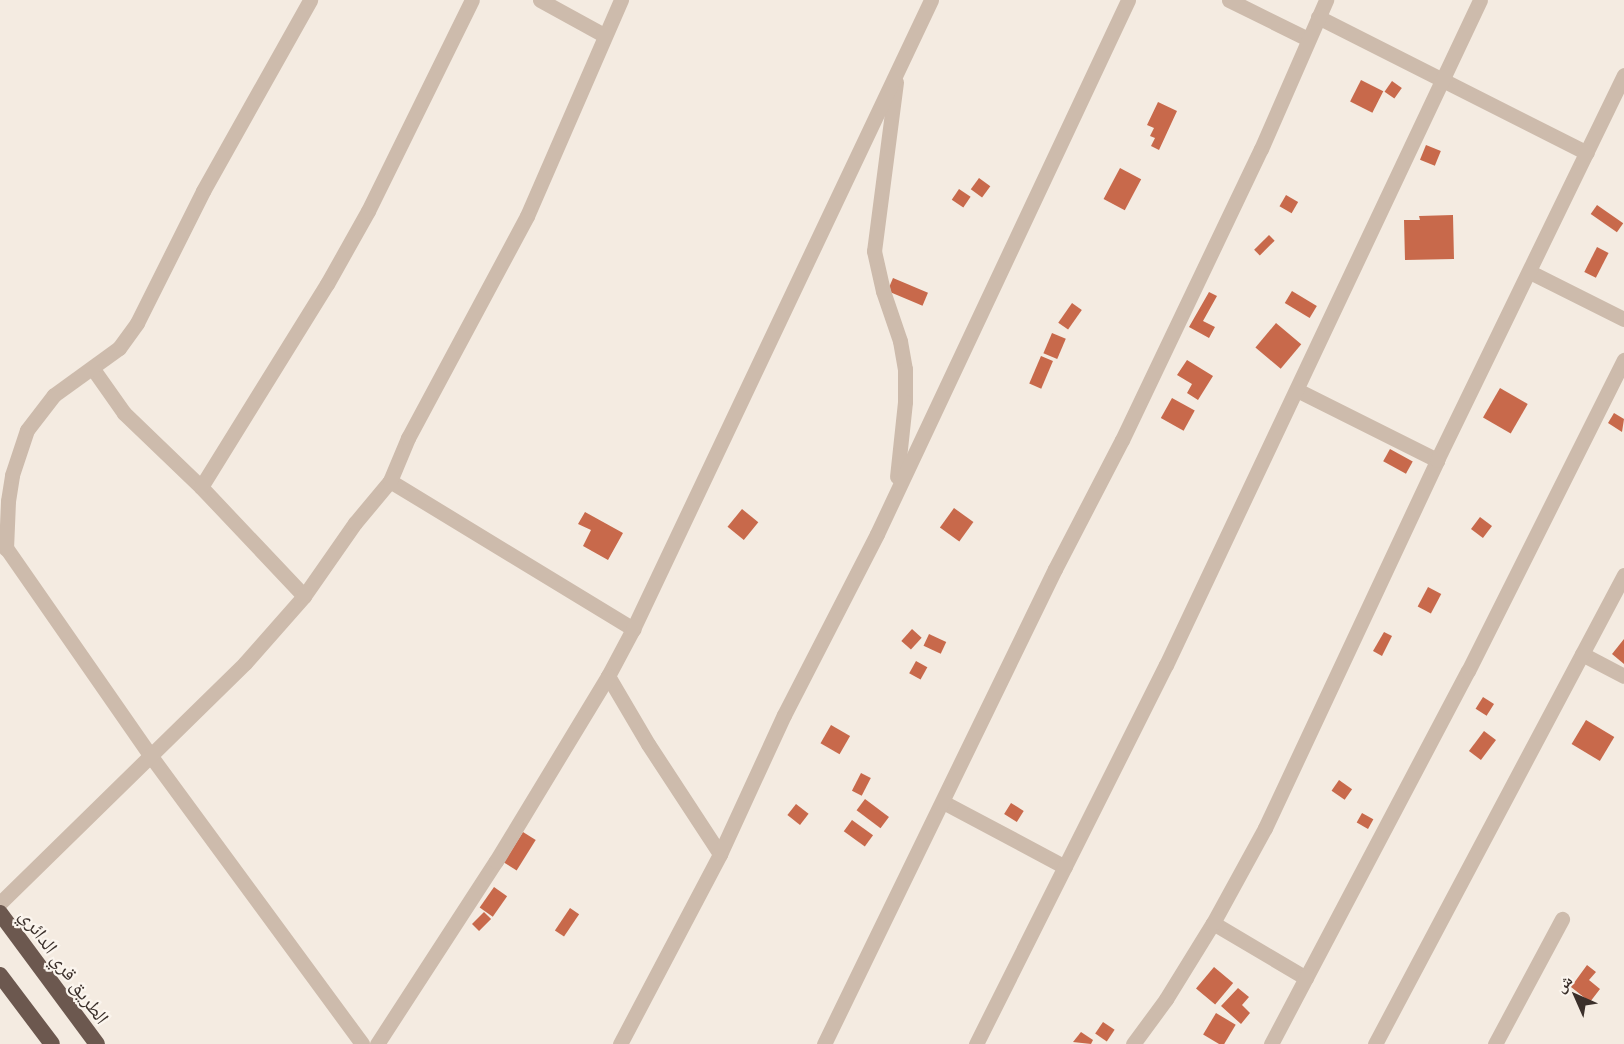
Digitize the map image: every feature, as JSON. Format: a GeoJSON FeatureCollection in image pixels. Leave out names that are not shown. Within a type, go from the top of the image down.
{"type":"FeatureCollection","features":[{"type":"Feature","properties":{"kind":"highway","name":"الطريق قري الدائري"},"geometry":{"type":"LineString","coordinates":[[0,913],[97,1044]]}},
{"type":"Feature","properties":{"kind":"highway"},"geometry":{"type":"LineString","coordinates":[[0,975],[52,1044]]}},
{"type":"Feature","properties":{"kind":"street"},"geometry":{"type":"LineString","coordinates":[[310,0],[294,33],[203,191],[137,323],[119,348],[54,395],[27,430],[11,484],[3,544],[150,755],[362,1044]]}},
{"type":"Feature","properties":{"kind":"street"},"geometry":{"type":"LineString","coordinates":[[201,488],[327,284],[368,211],[472,0]]}},
{"type":"Feature","properties":{"kind":"street"},"geometry":{"type":"LineString","coordinates":[[540,0],[604,36]]}},
{"type":"Feature","properties":{"kind":"street"},"geometry":{"type":"LineString","coordinates":[[0,903],[245,663],[304,596],[355,523],[390,481],[408,438],[527,216],[621,0]]}},
{"type":"Feature","properties":{"kind":"street"},"geometry":{"type":"LineString","coordinates":[[377,1044],[496,861],[608,676],[633,629],[930,0]]}},
{"type":"Feature","properties":{"kind":"street"},"geometry":{"type":"LineString","coordinates":[[620,1044],[720,854],[784,715],[858,572],[1128,0]]}},
{"type":"Feature","properties":{"kind":"street"},"geometry":{"type":"LineString","coordinates":[[1229,0],[1308,39]]}},
{"type":"Feature","properties":{"kind":"street"},"geometry":{"type":"LineString","coordinates":[[824,1044],[1055,569],[1138,408],[1261,149],[1326,0]]}},
{"type":"Feature","properties":{"kind":"street"},"geometry":{"type":"LineString","coordinates":[[976,1044],[1171,655],[1297,390],[1441,78],[1480,0]]}},
{"type":"Feature","properties":{"kind":"street"},"geometry":{"type":"LineString","coordinates":[[1318,17],[1587,153]]}},
{"type":"Feature","properties":{"kind":"street"},"geometry":{"type":"LineString","coordinates":[[895,492],[905,402],[905,369],[900,341],[883,291],[874,251],[898,68]]}},
{"type":"Feature","properties":{"kind":"street"},"geometry":{"type":"LineString","coordinates":[[1133,1044],[1166,999],[1213,923],[1265,828],[1437,460],[1624,75]]}},
{"type":"Feature","properties":{"kind":"street"},"geometry":{"type":"LineString","coordinates":[[1530,272],[1624,319]]}},
{"type":"Feature","properties":{"kind":"street"},"geometry":{"type":"LineString","coordinates":[[1270,1044],[1468,671],[1624,360]]}},
{"type":"Feature","properties":{"kind":"street"},"geometry":{"type":"LineString","coordinates":[[93,369],[124,413],[201,488],[304,596]]}},
{"type":"Feature","properties":{"kind":"street"},"geometry":{"type":"LineString","coordinates":[[1297,390],[1437,460]]}},
{"type":"Feature","properties":{"kind":"street"},"geometry":{"type":"LineString","coordinates":[[390,481],[633,629]]}},
{"type":"Feature","properties":{"kind":"street"},"geometry":{"type":"LineString","coordinates":[[1375,1044],[1624,574]]}},
{"type":"Feature","properties":{"kind":"street"},"geometry":{"type":"LineString","coordinates":[[1582,654],[1624,676]]}},
{"type":"Feature","properties":{"kind":"street"},"geometry":{"type":"LineString","coordinates":[[608,676],[648,744],[720,854]]}},
{"type":"Feature","properties":{"kind":"street"},"geometry":{"type":"LineString","coordinates":[[943,802],[1065,867]]}},
{"type":"Feature","properties":{"kind":"street"},"geometry":{"type":"LineString","coordinates":[[1495,1044],[1562,919]]}},
{"type":"Feature","properties":{"kind":"street"},"geometry":{"type":"LineString","coordinates":[[1213,923],[1306,978]]}},
{"type":"Feature","properties":{"kind":"building"},"geometry":{"type":"Polygon","coordinates":[[[1361,80],[1383,91],[1372,113],[1350,101],[1361,80]]]}},
{"type":"Feature","properties":{"kind":"building"},"geometry":{"type":"Polygon","coordinates":[[[1392,81],[1402,88],[1394,99],[1385,92],[1392,81]]]}},
{"type":"Feature","properties":{"kind":"building"},"geometry":{"type":"Polygon","coordinates":[[[1158,102],[1177,111],[1159,150],[1151,146],[1155,138],[1150,136],[1154,128],[1147,125],[1158,102]]]}},
{"type":"Feature","properties":{"kind":"building"},"geometry":{"type":"Polygon","coordinates":[[[1426,145],[1441,151],[1435,166],[1420,160],[1426,145]]]}},
{"type":"Feature","properties":{"kind":"building"},"geometry":{"type":"Polygon","coordinates":[[[1120,168],[1141,179],[1125,210],[1104,199],[1120,168]]]}},
{"type":"Feature","properties":{"kind":"building"},"geometry":{"type":"Polygon","coordinates":[[[979,178],[990,186],[982,198],[971,189],[979,178]]]}},
{"type":"Feature","properties":{"kind":"building"},"geometry":{"type":"Polygon","coordinates":[[[959,189],[971,197],[963,208],[952,200],[959,189]]]}},
{"type":"Feature","properties":{"kind":"building"},"geometry":{"type":"Polygon","coordinates":[[[1286,195],[1298,202],[1292,213],[1280,206],[1286,195]]]}},
{"type":"Feature","properties":{"kind":"building"},"geometry":{"type":"Polygon","coordinates":[[[1597,205],[1623,223],[1617,232],[1591,214],[1597,205]]]}},
{"type":"Feature","properties":{"kind":"building"},"geometry":{"type":"Polygon","coordinates":[[[1453,215],[1454,259],[1405,260],[1404,220],[1420,220],[1419,216],[1453,215]]]}},
{"type":"Feature","properties":{"kind":"building"},"geometry":{"type":"Polygon","coordinates":[[[1269,235],[1275,241],[1260,256],[1254,250],[1269,235]]]}},
{"type":"Feature","properties":{"kind":"building"},"geometry":{"type":"Polygon","coordinates":[[[1597,247],[1609,253],[1596,278],[1584,272],[1597,247]]]}},
{"type":"Feature","properties":{"kind":"building"},"geometry":{"type":"Polygon","coordinates":[[[893,278],[928,293],[923,306],[888,291],[893,278]]]}},
{"type":"Feature","properties":{"kind":"building"},"geometry":{"type":"Polygon","coordinates":[[[1292,291],[1317,306],[1310,318],[1285,303],[1292,291]]]}},
{"type":"Feature","properties":{"kind":"building"},"geometry":{"type":"Polygon","coordinates":[[[1209,292],[1217,296],[1203,321],[1215,327],[1209,338],[1189,327],[1209,292]]]}},
{"type":"Feature","properties":{"kind":"building"},"geometry":{"type":"Polygon","coordinates":[[[1072,303],[1082,310],[1068,330],[1058,323],[1072,303]]]}},
{"type":"Feature","properties":{"kind":"building"},"geometry":{"type":"Polygon","coordinates":[[[1276,323],[1301,344],[1281,369],[1255,348],[1276,323]]]}},
{"type":"Feature","properties":{"kind":"building"},"geometry":{"type":"Polygon","coordinates":[[[1052,333],[1066,339],[1057,359],[1043,353],[1052,333]]]}},
{"type":"Feature","properties":{"kind":"building"},"geometry":{"type":"Polygon","coordinates":[[[1041,356],[1053,361],[1041,389],[1029,384],[1041,356]]]}},
{"type":"Feature","properties":{"kind":"building"},"geometry":{"type":"Polygon","coordinates":[[[1187,360],[1213,376],[1198,400],[1187,393],[1192,384],[1177,375],[1187,360]]]}},
{"type":"Feature","properties":{"kind":"building"},"geometry":{"type":"Polygon","coordinates":[[[1500,388],[1528,404],[1511,433],[1483,417],[1500,388]]]}},
{"type":"Feature","properties":{"kind":"building"},"geometry":{"type":"Polygon","coordinates":[[[1172,398],[1195,411],[1184,431],[1161,418],[1172,398]]]}},
{"type":"Feature","properties":{"kind":"building"},"geometry":{"type":"Polygon","coordinates":[[[1614,413],[1624,419],[1622,432],[1608,423],[1614,413]]]}},
{"type":"Feature","properties":{"kind":"building"},"geometry":{"type":"Polygon","coordinates":[[[1390,449],[1413,462],[1406,474],[1383,461],[1390,449]]]}},
{"type":"Feature","properties":{"kind":"building"},"geometry":{"type":"Polygon","coordinates":[[[954,508],[973,522],[959,542],[940,527],[954,508]]]}},
{"type":"Feature","properties":{"kind":"building"},"geometry":{"type":"Polygon","coordinates":[[[742,509],[758,522],[744,540],[728,527],[742,509]]]}},
{"type":"Feature","properties":{"kind":"building"},"geometry":{"type":"Polygon","coordinates":[[[585,512],[623,533],[608,560],[583,546],[591,530],[578,524],[585,512]]]}},
{"type":"Feature","properties":{"kind":"building"},"geometry":{"type":"Polygon","coordinates":[[[1480,517],[1492,526],[1483,538],[1471,529],[1480,517]]]}},
{"type":"Feature","properties":{"kind":"building"},"geometry":{"type":"Polygon","coordinates":[[[1428,587],[1441,594],[1431,613],[1418,606],[1428,587]]]}},
{"type":"Feature","properties":{"kind":"building"},"geometry":{"type":"Polygon","coordinates":[[[912,629],[922,638],[911,650],[901,641],[912,629]]]}},
{"type":"Feature","properties":{"kind":"building"},"geometry":{"type":"Polygon","coordinates":[[[1384,632],[1392,636],[1382,656],[1373,651],[1384,632]]]}},
{"type":"Feature","properties":{"kind":"building"},"geometry":{"type":"Polygon","coordinates":[[[929,634],[946,642],[941,654],[924,646],[929,634]]]}},
{"type":"Feature","properties":{"kind":"building"},"geometry":{"type":"Polygon","coordinates":[[[1624,639],[1624,664],[1612,654],[1624,639]]]}},
{"type":"Feature","properties":{"kind":"building"},"geometry":{"type":"Polygon","coordinates":[[[916,661],[927,667],[921,680],[909,673],[916,661]]]}},
{"type":"Feature","properties":{"kind":"building"},"geometry":{"type":"Polygon","coordinates":[[[1483,697],[1494,704],[1487,716],[1476,709],[1483,697]]]}},
{"type":"Feature","properties":{"kind":"building"},"geometry":{"type":"Polygon","coordinates":[[[1586,720],[1614,737],[1600,761],[1572,744],[1586,720]]]}},
{"type":"Feature","properties":{"kind":"building"},"geometry":{"type":"Polygon","coordinates":[[[831,725],[850,736],[840,754],[820,743],[831,725]]]}},
{"type":"Feature","properties":{"kind":"building"},"geometry":{"type":"Polygon","coordinates":[[[1484,731],[1496,740],[1481,760],[1469,751],[1484,731]]]}},
{"type":"Feature","properties":{"kind":"building"},"geometry":{"type":"Polygon","coordinates":[[[861,773],[871,778],[862,796],[852,791],[861,773]]]}},
{"type":"Feature","properties":{"kind":"building"},"geometry":{"type":"Polygon","coordinates":[[[1339,780],[1352,789],[1345,800],[1332,791],[1339,780]]]}},
{"type":"Feature","properties":{"kind":"building"},"geometry":{"type":"Polygon","coordinates":[[[865,799],[889,817],[881,828],[857,810],[865,799]]]}},
{"type":"Feature","properties":{"kind":"building"},"geometry":{"type":"Polygon","coordinates":[[[1011,803],[1024,811],[1017,822],[1004,814],[1011,803]]]}},
{"type":"Feature","properties":{"kind":"building"},"geometry":{"type":"Polygon","coordinates":[[[796,804],[809,814],[800,825],[787,815],[796,804]]]}},
{"type":"Feature","properties":{"kind":"building"},"geometry":{"type":"Polygon","coordinates":[[[1362,813],[1373,819],[1368,829],[1357,823],[1362,813]]]}},
{"type":"Feature","properties":{"kind":"building"},"geometry":{"type":"Polygon","coordinates":[[[852,820],[873,835],[865,847],[844,831],[852,820]]]}},
{"type":"Feature","properties":{"kind":"building"},"geometry":{"type":"Polygon","coordinates":[[[523,832],[536,840],[517,870],[504,863],[523,832]]]}},
{"type":"Feature","properties":{"kind":"building"},"geometry":{"type":"Polygon","coordinates":[[[494,887],[507,896],[493,917],[480,907],[494,887]]]}},
{"type":"Feature","properties":{"kind":"building"},"geometry":{"type":"Polygon","coordinates":[[[570,908],[579,914],[564,937],[555,930],[570,908]]]}},
{"type":"Feature","properties":{"kind":"building"},"geometry":{"type":"Polygon","coordinates":[[[484,912],[491,919],[479,931],[472,924],[484,912]]]}},
{"type":"Feature","properties":{"kind":"building"},"geometry":{"type":"Polygon","coordinates":[[[1587,965],[1596,972],[1589,980],[1600,989],[1590,1002],[1571,987],[1587,965]]]}},
{"type":"Feature","properties":{"kind":"building"},"geometry":{"type":"Polygon","coordinates":[[[1214,967],[1233,983],[1215,1005],[1196,988],[1214,967]]]}},
{"type":"Feature","properties":{"kind":"building"},"geometry":{"type":"Polygon","coordinates":[[[1238,988],[1249,997],[1242,1005],[1250,1013],[1241,1024],[1221,1006],[1238,988]]]}},
{"type":"Feature","properties":{"kind":"building"},"geometry":{"type":"Polygon","coordinates":[[[1216,1013],[1236,1025],[1224,1044],[1219,1044],[1203,1034],[1216,1013]]]}},
{"type":"Feature","properties":{"kind":"building"},"geometry":{"type":"Polygon","coordinates":[[[1103,1022],[1115,1030],[1107,1041],[1095,1034],[1103,1022]]]}},
{"type":"Feature","properties":{"kind":"building"},"geometry":{"type":"Polygon","coordinates":[[[1081,1032],[1093,1040],[1091,1044],[1073,1042],[1081,1032]]]}}]}
